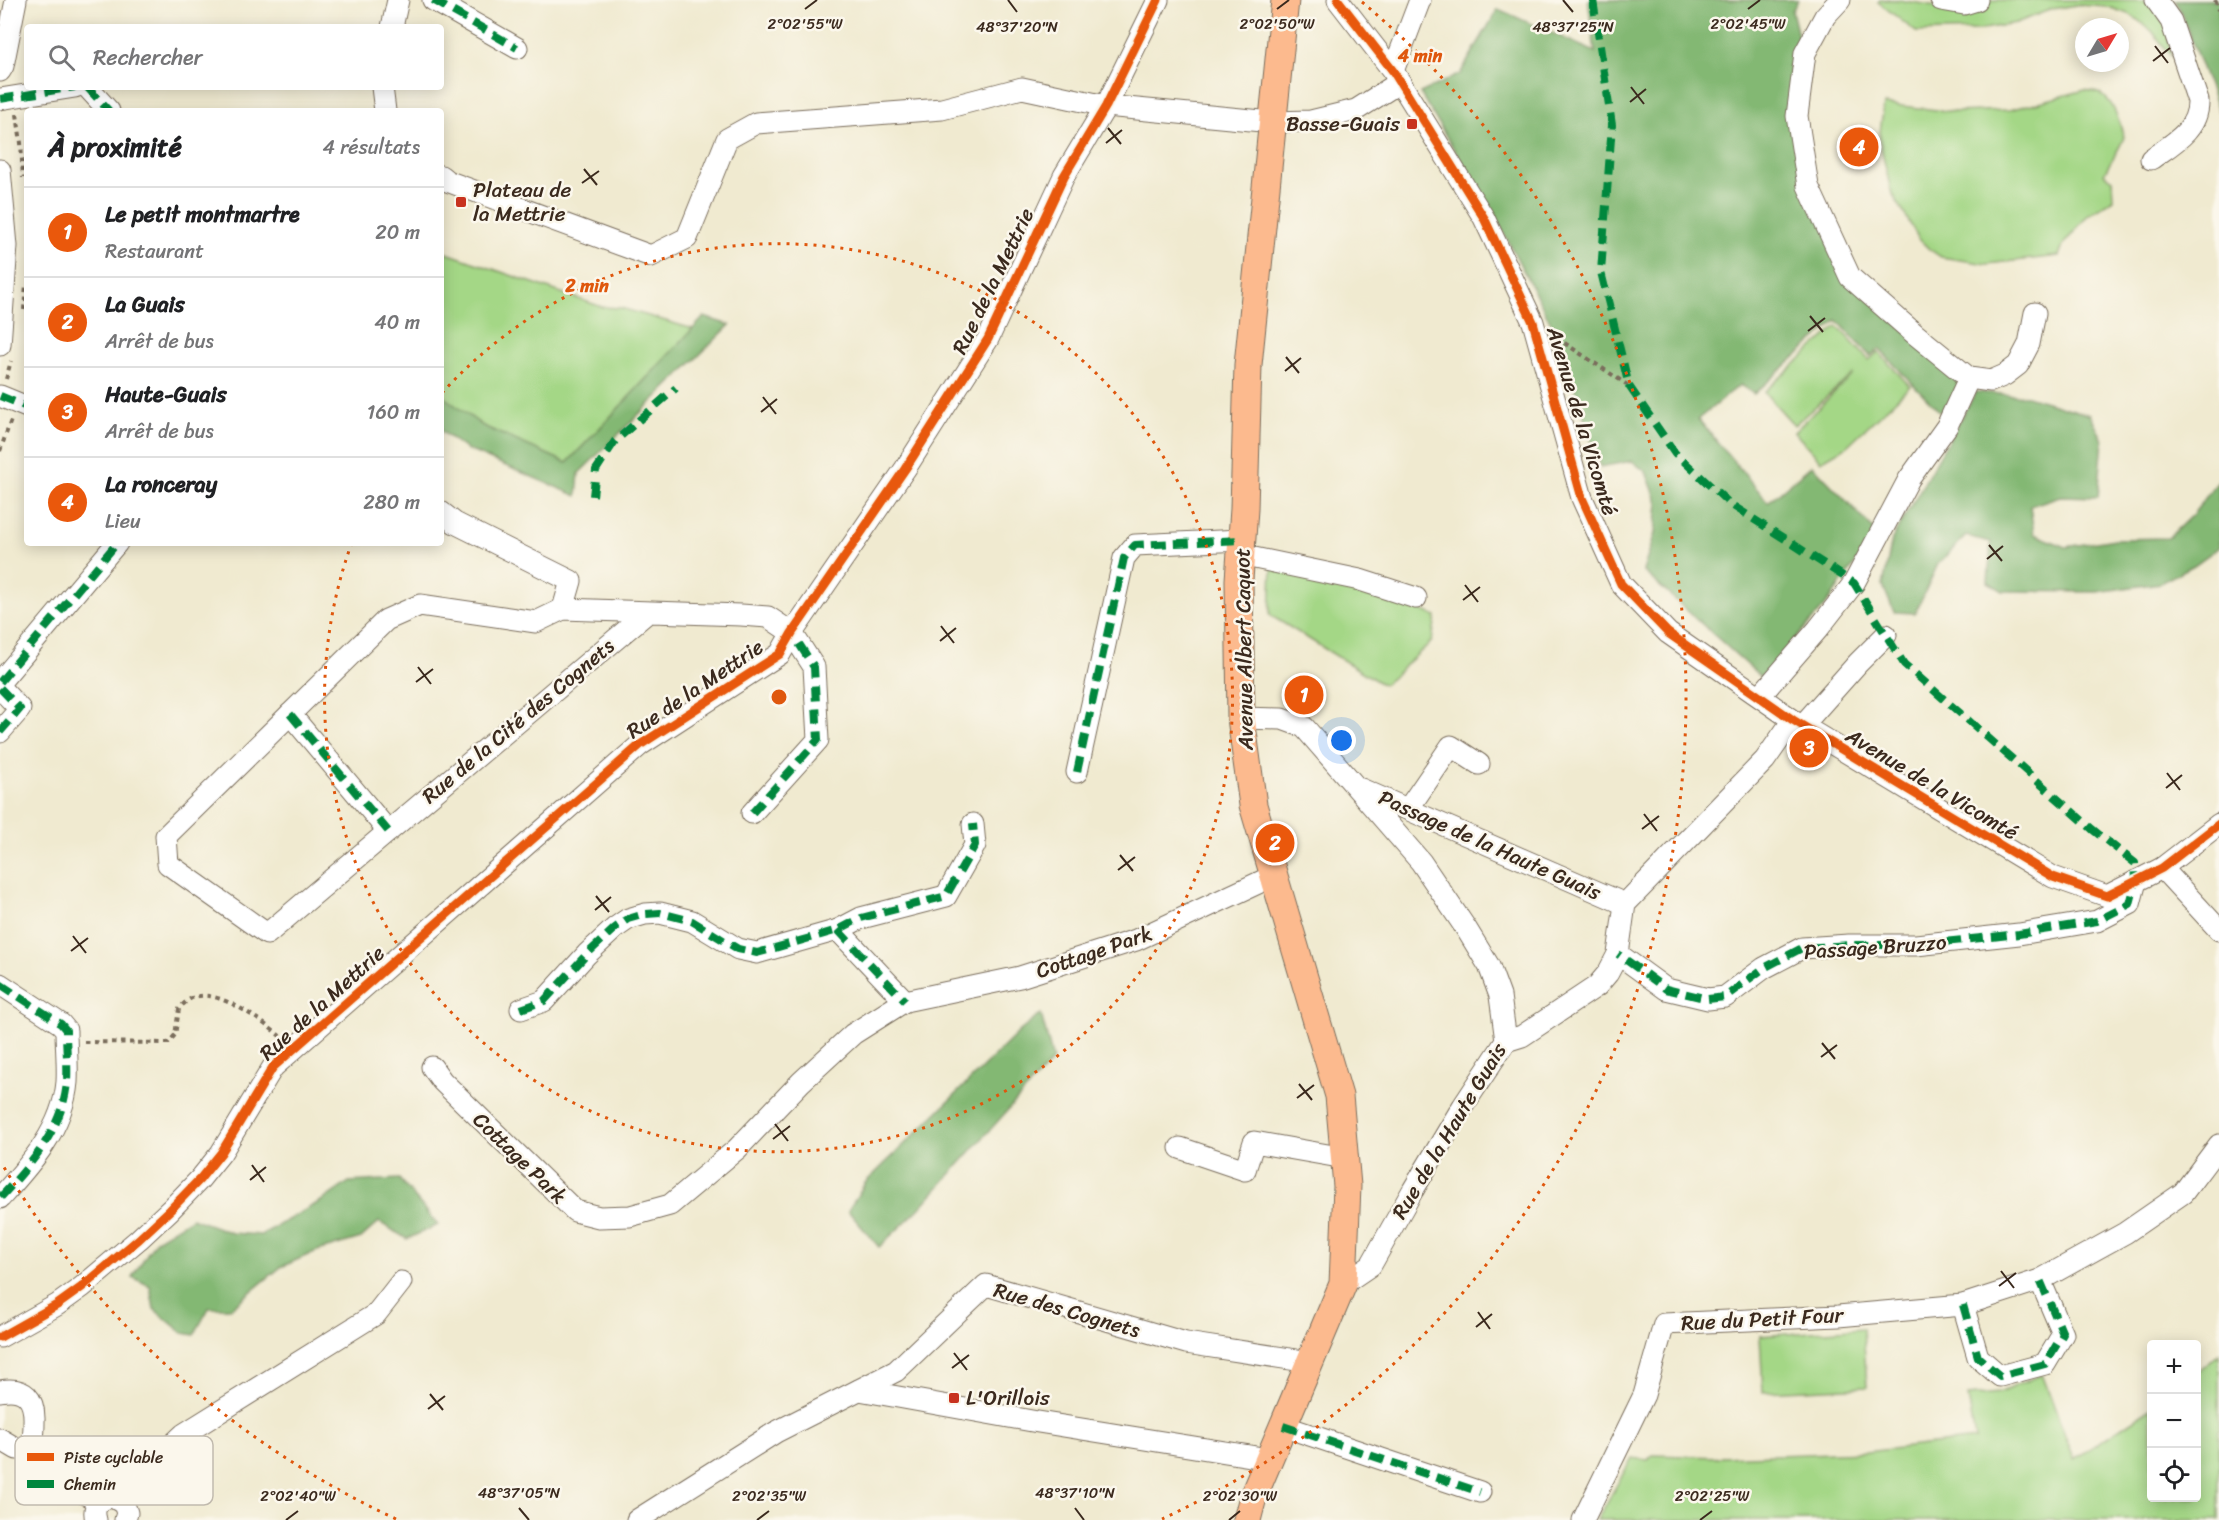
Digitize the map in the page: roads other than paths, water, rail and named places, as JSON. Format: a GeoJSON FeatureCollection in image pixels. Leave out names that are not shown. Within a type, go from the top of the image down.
{"type":"FeatureCollection","features":[{"type":"Feature","properties":{"kind":"main road","name":"Avenue Albert Caquot"},"geometry":{"type":"LineString","coordinates":[[1247,1520],[1253,1497],[1343,1284],[1347,1186],[1339,1096],[1253,804],[1241,718],[1239,580],[1248,365],[1285,0]]}},
{"type":"Feature","properties":{"kind":"street"},"geometry":{"type":"LineString","coordinates":[[0,71],[3,66],[16,0]]}},
{"type":"Feature","properties":{"kind":"street"},"geometry":{"type":"LineString","coordinates":[[393,24],[398,0]]}},
{"type":"Feature","properties":{"kind":"street"},"geometry":{"type":"LineString","coordinates":[[433,0],[517,48]]}},
{"type":"Feature","properties":{"kind":"street","name":"Rue de la Mettrie"},"geometry":{"type":"LineString","coordinates":[[0,1337],[57,1305],[140,1239],[200,1179],[221,1153],[273,1067],[640,745],[780,654],[988,339],[1064,176],[1106,106],[1158,0]]}},
{"type":"Feature","properties":{"kind":"street","name":"Avenue de la Vicomté"},"geometry":{"type":"LineString","coordinates":[[1338,0],[1397,77],[1484,218],[1533,322],[1582,498],[1621,584],[1668,633],[1797,723],[2053,877],[2107,896],[2162,868],[2219,824]]}},
{"type":"Feature","properties":{"kind":"street"},"geometry":{"type":"LineString","coordinates":[[444,178],[651,256],[687,238],[727,139],[756,123],[942,109],[1022,88],[1106,106],[1272,122],[1311,122],[1356,110],[1397,77],[1420,0]]}},
{"type":"Feature","properties":{"kind":"street"},"geometry":{"type":"LineString","coordinates":[[1840,0],[1825,16],[1806,52],[1797,116],[1808,186],[1850,277],[1969,378],[1991,381],[2005,375],[2018,364],[2029,345],[2035,313]]}},
{"type":"Feature","properties":{"kind":"street"},"geometry":{"type":"LineString","coordinates":[[1941,0],[1964,4],[1977,0]]}},
{"type":"Feature","properties":{"kind":"street"},"geometry":{"type":"LineString","coordinates":[[2151,159],[2182,137],[2193,126],[2199,108],[2171,21],[2156,0]]}},
{"type":"Feature","properties":{"kind":"street"},"geometry":{"type":"LineString","coordinates":[[0,99],[56,90]]}},
{"type":"Feature","properties":{"kind":"street"},"geometry":{"type":"LineString","coordinates":[[90,90],[106,108]]}},
{"type":"Feature","properties":{"kind":"street"},"geometry":{"type":"LineString","coordinates":[[382,90],[385,108]]}},
{"type":"Feature","properties":{"kind":"street"},"geometry":{"type":"LineString","coordinates":[[0,170],[7,246],[0,345]]}},
{"type":"Feature","properties":{"kind":"street"},"geometry":{"type":"LineString","coordinates":[[1760,696],[1854,583],[1909,479],[1947,426],[1969,378]]}},
{"type":"Feature","properties":{"kind":"street"},"geometry":{"type":"LineString","coordinates":[[0,396],[24,406]]}},
{"type":"Feature","properties":{"kind":"street"},"geometry":{"type":"LineString","coordinates":[[444,514],[455,523],[571,581],[563,609]]}},
{"type":"Feature","properties":{"kind":"street"},"geometry":{"type":"LineString","coordinates":[[1077,772],[1124,558],[1136,545],[1241,548],[1360,580],[1416,598]]}},
{"type":"Feature","properties":{"kind":"street"},"geometry":{"type":"LineString","coordinates":[[0,682],[114,546]]}},
{"type":"Feature","properties":{"kind":"street","name":"Rue de la Cité des Cognets"},"geometry":{"type":"LineString","coordinates":[[648,612],[267,934],[168,864],[166,836],[386,620],[420,605],[536,622],[563,609],[648,612],[768,617],[792,633]]}},
{"type":"Feature","properties":{"kind":"street"},"geometry":{"type":"LineString","coordinates":[[752,813],[818,740],[814,667],[792,633]]}},
{"type":"Feature","properties":{"kind":"street","name":"Passage de la Haute Guais"},"geometry":{"type":"LineString","coordinates":[[1506,1041],[1522,1036],[1597,986],[1608,973],[1618,954],[1625,904],[1766,759],[1797,723],[1886,636]]}},
{"type":"Feature","properties":{"kind":"street"},"geometry":{"type":"LineString","coordinates":[[0,688],[20,709],[0,732]]}},
{"type":"Feature","properties":{"kind":"street"},"geometry":{"type":"LineString","coordinates":[[290,714],[388,831]]}},
{"type":"Feature","properties":{"kind":"street","name":"Rue de la Haute Guais"},"geometry":{"type":"LineString","coordinates":[[1241,718],[1282,719],[1304,727],[1421,862],[1489,966],[1500,996],[1506,1041],[1418,1180],[1371,1265],[1343,1284]]}},
{"type":"Feature","properties":{"kind":"street"},"geometry":{"type":"LineString","coordinates":[[1408,809],[1451,746],[1479,764]]}},
{"type":"Feature","properties":{"kind":"street","name":"Passage de la Haute Guais"},"geometry":{"type":"LineString","coordinates":[[1356,787],[1625,904]]}},
{"type":"Feature","properties":{"kind":"street"},"geometry":{"type":"LineString","coordinates":[[521,1009],[544,1000],[615,928],[628,919],[645,914],[660,913],[692,921],[738,949],[757,953],[838,930],[861,918],[946,896],[975,844],[973,824]]}},
{"type":"Feature","properties":{"kind":"street"},"geometry":{"type":"LineString","coordinates":[[2162,868],[2219,930]]}},
{"type":"Feature","properties":{"kind":"street","name":"Cottage Park"},"geometry":{"type":"LineString","coordinates":[[432,1067],[442,1081],[575,1211],[599,1217],[630,1216],[670,1205],[737,1149],[801,1082],[853,1034],[905,1000],[1020,977],[1136,940],[1273,876]]}},
{"type":"Feature","properties":{"kind":"street","name":"Passage Bruzzo"},"geometry":{"type":"LineString","coordinates":[[1618,954],[1666,989],[1708,999],[1725,997],[1764,968],[1802,948],[1916,945],[2019,934],[2097,921],[2130,904],[2136,881]]}},
{"type":"Feature","properties":{"kind":"street"},"geometry":{"type":"LineString","coordinates":[[838,930],[905,1000]]}},
{"type":"Feature","properties":{"kind":"street"},"geometry":{"type":"LineString","coordinates":[[0,984],[61,1024],[66,1030],[67,1083],[52,1133],[21,1175],[0,1198]]}},
{"type":"Feature","properties":{"kind":"street"},"geometry":{"type":"LineString","coordinates":[[1180,1148],[1245,1170],[1254,1142],[1344,1158]]}},
{"type":"Feature","properties":{"kind":"street","name":"Rue du Petit Four"},"geometry":{"type":"LineString","coordinates":[[1583,1520],[1644,1395],[1665,1324],[1838,1316],[1963,1305],[2040,1280],[2125,1233],[2183,1193],[2219,1145]]}},
{"type":"Feature","properties":{"kind":"street"},"geometry":{"type":"LineString","coordinates":[[1963,1305],[1978,1357],[2000,1376],[2045,1365],[2063,1334],[2040,1280]]}},
{"type":"Feature","properties":{"kind":"street"},"geometry":{"type":"LineString","coordinates":[[182,1436],[376,1314],[401,1282]]}},
{"type":"Feature","properties":{"kind":"street","name":"Rue des Cognets"},"geometry":{"type":"LineString","coordinates":[[637,1520],[777,1432],[896,1371],[986,1285],[1186,1343],[1310,1362]]}},
{"type":"Feature","properties":{"kind":"street"},"geometry":{"type":"LineString","coordinates":[[0,1391],[10,1389],[29,1397],[34,1405],[33,1436]]}},
{"type":"Feature","properties":{"kind":"street"},"geometry":{"type":"LineString","coordinates":[[859,1390],[1032,1421],[1269,1459]]}},
{"type":"Feature","properties":{"kind":"street"},"geometry":{"type":"LineString","coordinates":[[1283,1426],[1480,1492]]}},
{"type":"Feature","properties":{"kind":"street"},"geometry":{"type":"LineString","coordinates":[[0,1439],[15,1448]]}},
{"type":"Feature","properties":{"kind":"place","name":"Basse-Guais"},"geometry":{"type":"Point","coordinates":[1412,124]}},
{"type":"Feature","properties":{"kind":"place","name":"La ronceray"},"geometry":{"type":"Point","coordinates":[1859,147]}},
{"type":"Feature","properties":{"kind":"place","name":"Plateau de la Mettrie"},"geometry":{"type":"Point","coordinates":[461,202]}},
{"type":"Feature","properties":{"kind":"place","name":"Le petit montmartre"},"geometry":{"type":"Point","coordinates":[1304,695]}},
{"type":"Feature","properties":{"kind":"place","name":"Haute-Guais"},"geometry":{"type":"Point","coordinates":[1809,748]}},
{"type":"Feature","properties":{"kind":"place","name":"La Guais"},"geometry":{"type":"Point","coordinates":[1275,843]}},
{"type":"Feature","properties":{"kind":"place","name":"L'Orillois"},"geometry":{"type":"Point","coordinates":[954,1398]}}]}
